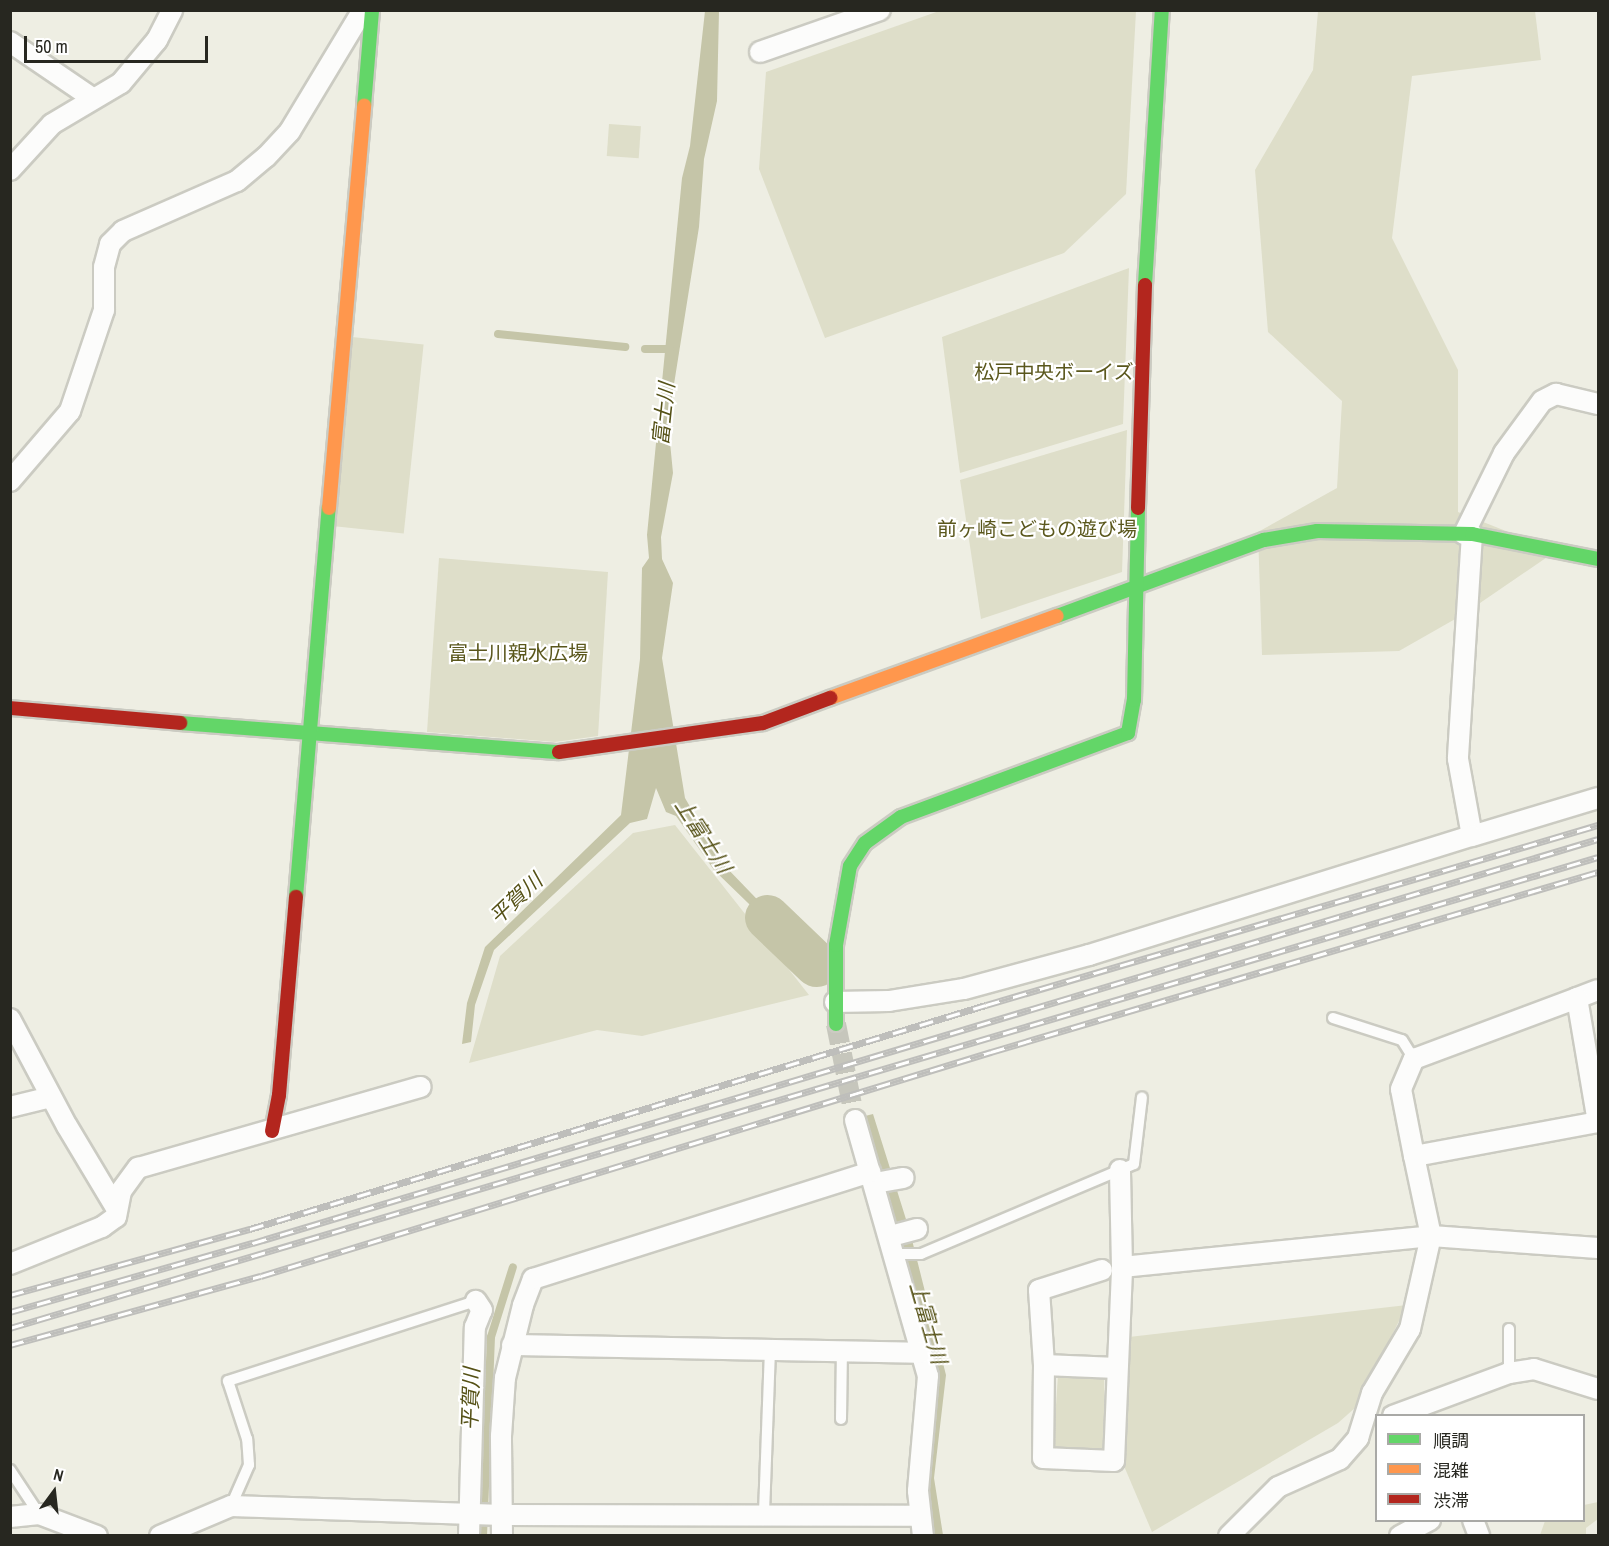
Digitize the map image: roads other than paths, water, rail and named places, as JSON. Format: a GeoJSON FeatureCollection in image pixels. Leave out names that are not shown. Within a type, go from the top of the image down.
{"type":"FeatureCollection","features":[{"type":"Feature","properties":{"kind":"street"},"geometry":{"type":"LineString","coordinates":[[10,170],[52,124],[121,83],[157,39],[172,10]]}},
{"type":"Feature","properties":{"kind":"street"},"geometry":{"type":"LineString","coordinates":[[10,481],[70,411],[104,310],[104,267],[110,244],[123,231],[237,181],[266,158],[290,131],[363,10]]}},
{"type":"Feature","properties":{"kind":"street"},"geometry":{"type":"LineString","coordinates":[[272,1131],[279,1095],[372,10]]}},
{"type":"Feature","properties":{"kind":"street"},"geometry":{"type":"LineString","coordinates":[[760,52],[880,10]]}},
{"type":"Feature","properties":{"kind":"street"},"geometry":{"type":"LineString","coordinates":[[836,1024],[836,945],[850,866],[865,843],[901,817],[1128,733],[1134,700],[1140,376],[1162,10]]}},
{"type":"Feature","properties":{"kind":"street"},"geometry":{"type":"LineString","coordinates":[[10,42],[92,99]]}},
{"type":"Feature","properties":{"kind":"street"},"geometry":{"type":"LineString","coordinates":[[1472,836],[1458,759],[1468,534],[1504,453],[1542,401],[1556,394],[1599,404]]}},
{"type":"Feature","properties":{"kind":"street"},"geometry":{"type":"LineString","coordinates":[[10,708],[551,753],[603,749],[704,735],[763,723],[1264,540],[1317,531],[1468,534],[1599,559]]}},
{"type":"Feature","properties":{"kind":"street"},"geometry":{"type":"LineString","coordinates":[[835,1002],[889,1001],[964,989],[1089,955],[1599,798]]}},
{"type":"Feature","properties":{"kind":"street"},"geometry":{"type":"LineString","coordinates":[[1228,1536],[1278,1487],[1340,1459],[1370,1425],[1372,1393],[1410,1329],[1431,1236],[1401,1089],[1414,1059],[1599,990]]}},
{"type":"Feature","properties":{"kind":"street"},"geometry":{"type":"LineString","coordinates":[[1414,1156],[1598,1122],[1578,998]]}},
{"type":"Feature","properties":{"kind":"street"},"geometry":{"type":"LineString","coordinates":[[10,1019],[51,1097],[116,1208]]}},
{"type":"Feature","properties":{"kind":"street"},"geometry":{"type":"LineString","coordinates":[[10,1264],[102,1227],[116,1217],[121,1191],[138,1168],[422,1087]]}},
{"type":"Feature","properties":{"kind":"street"},"geometry":{"type":"LineString","coordinates":[[10,1107],[51,1097]]}},
{"type":"Feature","properties":{"kind":"street"},"geometry":{"type":"LineString","coordinates":[[855,1120],[893,1242],[928,1376],[918,1516],[923,1536]]}},
{"type":"Feature","properties":{"kind":"street"},"geometry":{"type":"LineString","coordinates":[[1102,1270],[1072,1283],[1039,1290],[1044,1365],[1043,1458],[1114,1461],[1122,1267],[1120,1170]]}},
{"type":"Feature","properties":{"kind":"street"},"geometry":{"type":"LineString","coordinates":[[502,1536],[501,1436],[512,1345],[533,1280],[874,1179],[903,1178]]}},
{"type":"Feature","properties":{"kind":"street"},"geometry":{"type":"LineString","coordinates":[[893,1242],[917,1229]]}},
{"type":"Feature","properties":{"kind":"street"},"geometry":{"type":"LineString","coordinates":[[1122,1267],[1431,1236],[1599,1248]]}},
{"type":"Feature","properties":{"kind":"street"},"geometry":{"type":"LineString","coordinates":[[469,1536],[475,1327],[482,1310],[476,1302]]}},
{"type":"Feature","properties":{"kind":"street"},"geometry":{"type":"LineString","coordinates":[[512,1345],[921,1353]]}},
{"type":"Feature","properties":{"kind":"street"},"geometry":{"type":"LineString","coordinates":[[1044,1365],[1117,1368]]}},
{"type":"Feature","properties":{"kind":"street"},"geometry":{"type":"LineString","coordinates":[[1398,1414],[1509,1373],[1534,1369],[1599,1389]]}},
{"type":"Feature","properties":{"kind":"street"},"geometry":{"type":"LineString","coordinates":[[160,1536],[231,1506],[503,1515],[764,1513],[918,1516]]}},
{"type":"Feature","properties":{"kind":"street"},"geometry":{"type":"LineString","coordinates":[[10,1517],[39,1514],[97,1536]]}},
{"type":"Feature","properties":{"kind":"street"},"geometry":{"type":"LineString","coordinates":[[1400,1536],[1428,1522]]}},
{"type":"Feature","properties":{"kind":"street"},"geometry":{"type":"LineString","coordinates":[[1473,1522],[1479,1536]]}},
{"type":"Feature","properties":{"kind":"lane"},"geometry":{"type":"LineString","coordinates":[[1334,1018],[1402,1040],[1414,1059]]}},
{"type":"Feature","properties":{"kind":"lane"},"geometry":{"type":"LineString","coordinates":[[893,1242],[921,1254],[1134,1164],[1142,1097]]}},
{"type":"Feature","properties":{"kind":"lane"},"geometry":{"type":"LineString","coordinates":[[231,1506],[249,1466],[247,1439],[228,1381],[476,1302]]}},
{"type":"Feature","properties":{"kind":"lane"},"geometry":{"type":"LineString","coordinates":[[1509,1329],[1509,1373]]}},
{"type":"Feature","properties":{"kind":"lane"},"geometry":{"type":"LineString","coordinates":[[764,1513],[770,1350]]}},
{"type":"Feature","properties":{"kind":"lane"},"geometry":{"type":"LineString","coordinates":[[840,1419],[842,1351]]}},
{"type":"Feature","properties":{"kind":"lane"},"geometry":{"type":"LineString","coordinates":[[10,1470],[39,1514]]}},
{"type":"Feature","properties":{"kind":"water","name":"富士川"},"geometry":{"type":"Polygon","coordinates":[[[705,11],[719,11],[717,101],[704,159],[699,227],[668,422],[673,473],[661,537],[662,559],[673,583],[662,658],[685,798],[724,865],[778,921],[815,951],[811,964],[714,870],[676,816],[666,812],[656,788],[647,819],[630,823],[494,950],[475,1005],[471,1042],[462,1044],[467,1003],[485,947],[621,815],[640,659],[642,568],[649,558],[647,535],[682,178],[690,146],[705,11]]]}},
{"type":"Feature","properties":{"kind":"water"},"geometry":{"type":"Polygon","coordinates":[[[873,1114],[910,1232],[946,1375],[934,1478],[943,1535],[932,1535],[925,1493],[933,1416],[905,1262],[865,1116],[873,1114]]]}},
{"type":"Feature","properties":{"kind":"waterway"},"geometry":{"type":"LineString","coordinates":[[498,334],[625,347]]}},
{"type":"Feature","properties":{"kind":"waterway"},"geometry":{"type":"LineString","coordinates":[[645,349],[670,349]]}},
{"type":"Feature","properties":{"kind":"waterway","name":"上富士川"},"geometry":{"type":"LineString","coordinates":[[767,917],[816,964]]}},
{"type":"Feature","properties":{"kind":"waterway","name":"平賀川"},"geometry":{"type":"LineString","coordinates":[[483,1536],[491,1337],[513,1267]]}},
{"type":"Feature","properties":{"kind":"tunnel"},"geometry":{"type":"LineString","coordinates":[[836,1024],[855,1120]]}},
{"type":"Feature","properties":{"kind":"railway"},"geometry":{"type":"LineString","coordinates":[[10,1295],[250,1229],[986,1005],[1598,825]]}},
{"type":"Feature","properties":{"kind":"railway"},"geometry":{"type":"LineString","coordinates":[[10,1312],[253,1243],[1598,839]]}},
{"type":"Feature","properties":{"kind":"railway"},"geometry":{"type":"LineString","coordinates":[[10,1328],[1598,857]]}},
{"type":"Feature","properties":{"kind":"railway"},"geometry":{"type":"LineString","coordinates":[[10,1345],[261,1276],[991,1052],[1598,872]]}},
{"type":"Feature","properties":{"kind":"park label","name":"松戸中央ボーイズ"},"geometry":{"type":"Point","coordinates":[1054,371]}},
{"type":"Feature","properties":{"kind":"park label","name":"前ヶ崎こどもの遊び場"},"geometry":{"type":"Point","coordinates":[1037,528]}},
{"type":"Feature","properties":{"kind":"park label","name":"富士川親水広場"},"geometry":{"type":"Point","coordinates":[518,652]}}]}
